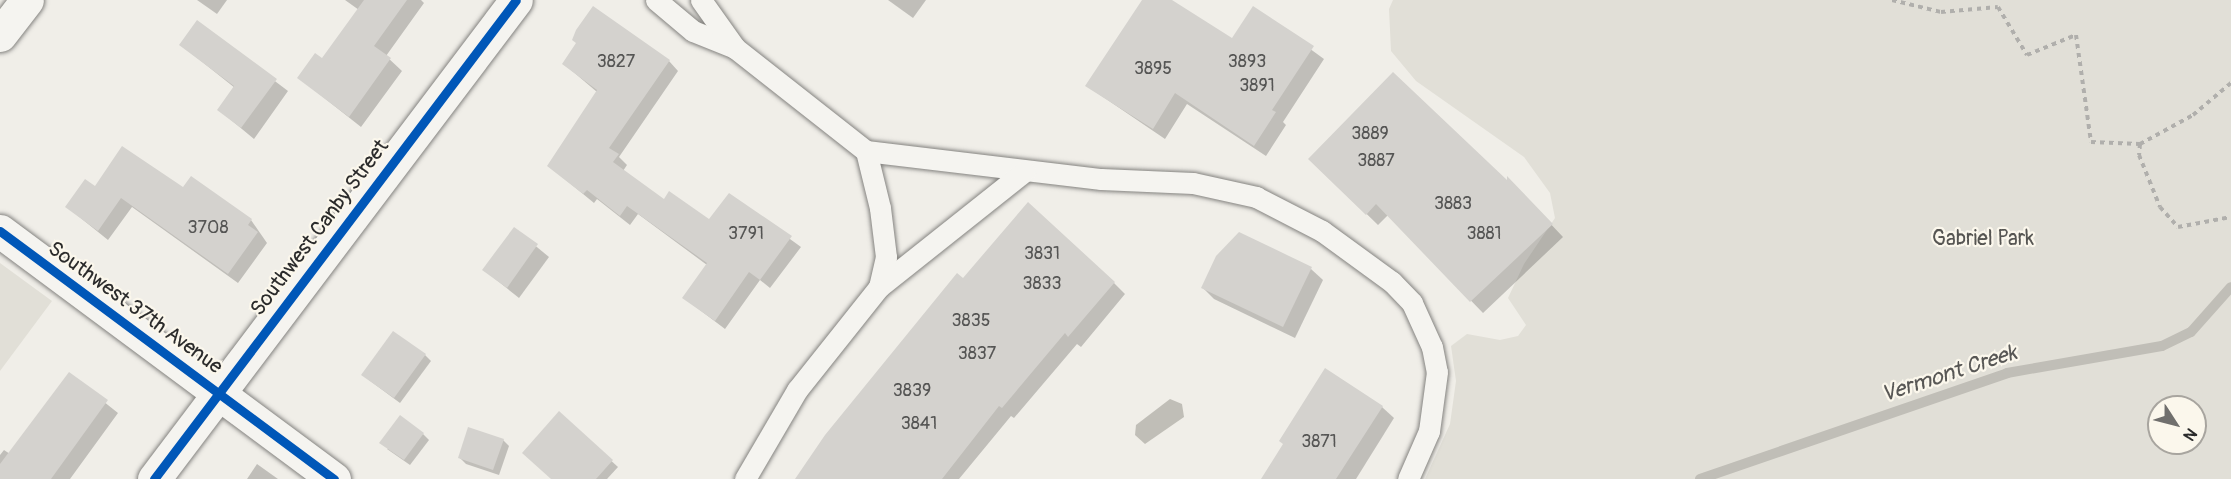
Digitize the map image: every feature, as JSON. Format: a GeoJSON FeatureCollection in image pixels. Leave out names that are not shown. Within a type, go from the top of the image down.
{"type":"FeatureCollection","features":[{"type":"Feature","properties":{"kind":"street"},"geometry":{"type":"LineString","coordinates":[[0,35],[27,0]]}},
{"type":"Feature","properties":{"kind":"street","name":"Southwest Canby Street"},"geometry":{"type":"LineString","coordinates":[[154,479],[516,0]]}},
{"type":"Feature","properties":{"kind":"street","name":"Southwest 37th Avenue"},"geometry":{"type":"LineString","coordinates":[[0,231],[334,479]]}},
{"type":"Feature","properties":{"kind":"lane"},"geometry":{"type":"LineString","coordinates":[[656,0],[693,31],[735,48],[866,151],[1025,171],[1193,183],[1256,197],[1322,231],[1392,282],[1424,322],[1437,372],[1430,431],[1408,479]]}},
{"type":"Feature","properties":{"kind":"lane"},"geometry":{"type":"LineString","coordinates":[[701,0],[735,48]]}},
{"type":"Feature","properties":{"kind":"lane"},"geometry":{"type":"LineString","coordinates":[[866,151],[880,208],[886,257],[879,287]]}},
{"type":"Feature","properties":{"kind":"lane"},"geometry":{"type":"LineString","coordinates":[[745,479],[797,390],[879,287],[1025,171]]}},
{"type":"Feature","properties":{"kind":"path"},"geometry":{"type":"LineString","coordinates":[[1892,0],[1941,12],[1998,7],[2026,55],[2076,35],[2091,142],[2140,144],[2193,115],[2231,82]]}},
{"type":"Feature","properties":{"kind":"path"},"geometry":{"type":"LineString","coordinates":[[2140,144],[2139,155],[2160,207],[2178,227],[2231,217]]}},
{"type":"Feature","properties":{"kind":"shaded area","name":"Gabriel Park"},"geometry":{"type":"Polygon","coordinates":[[[1393,0],[2231,0],[2231,479],[1425,479],[1450,424],[1456,381],[1451,346],[1467,334],[1500,340],[1518,336],[1526,325],[1508,298],[1524,264],[1555,218],[1550,193],[1524,157],[1416,81],[1391,51],[1389,9],[1393,0]]]}},
{"type":"Feature","properties":{"kind":"shaded area"},"geometry":{"type":"Polygon","coordinates":[[[0,263],[52,301],[0,371],[0,263]]]}},
{"type":"Feature","properties":{"kind":"shaded area"},"geometry":{"type":"Polygon","coordinates":[[[1170,399],[1182,404],[1184,417],[1145,444],[1135,435],[1136,425],[1170,399]]]}},
{"type":"Feature","properties":{"kind":"building"},"geometry":{"type":"Polygon","coordinates":[[[364,0],[407,0],[374,46],[391,58],[349,117],[297,78],[315,53],[322,58],[364,0]]]}},
{"type":"Feature","properties":{"kind":"building"},"geometry":{"type":"Polygon","coordinates":[[[1142,0],[1172,0],[1232,38],[1253,6],[1314,46],[1272,110],[1276,112],[1254,146],[1175,93],[1153,129],[1085,86],[1142,0]]]}},
{"type":"Feature","properties":{"kind":"building"},"geometry":{"type":"Polygon","coordinates":[[[593,6],[670,60],[609,148],[619,154],[613,162],[664,199],[669,191],[709,219],[729,193],[792,236],[760,280],[749,272],[715,321],[682,298],[707,263],[627,206],[620,216],[587,190],[583,194],[547,166],[597,90],[562,64],[576,43],[572,40],[576,30],[593,6]]]}},
{"type":"Feature","properties":{"kind":"building"},"geometry":{"type":"Polygon","coordinates":[[[197,20],[277,79],[241,128],[217,110],[234,86],[179,45],[197,20]]]}},
{"type":"Feature","properties":{"kind":"building"},"geometry":{"type":"Polygon","coordinates":[[[1393,72],[1507,180],[1507,176],[1553,224],[1470,302],[1376,204],[1366,215],[1308,159],[1393,72]]]}},
{"type":"Feature","properties":{"kind":"building"},"geometry":{"type":"Polygon","coordinates":[[[122,146],[183,187],[191,176],[252,219],[248,225],[258,232],[228,274],[121,198],[98,231],[65,207],[85,179],[95,186],[122,146]]]}},
{"type":"Feature","properties":{"kind":"building"},"geometry":{"type":"Polygon","coordinates":[[[1028,202],[1115,282],[1068,337],[1065,333],[1002,408],[999,406],[942,479],[795,479],[825,435],[957,273],[963,278],[1028,202]]]}},
{"type":"Feature","properties":{"kind":"building"},"geometry":{"type":"Polygon","coordinates":[[[514,227],[538,244],[507,288],[482,270],[514,227]]]}},
{"type":"Feature","properties":{"kind":"building"},"geometry":{"type":"Polygon","coordinates":[[[1239,232],[1312,267],[1283,327],[1201,288],[1216,256],[1239,232]]]}},
{"type":"Feature","properties":{"kind":"building"},"geometry":{"type":"Polygon","coordinates":[[[393,331],[426,354],[394,398],[361,375],[393,331]]]}},
{"type":"Feature","properties":{"kind":"building"},"geometry":{"type":"Polygon","coordinates":[[[1325,368],[1383,406],[1336,479],[1261,479],[1283,444],[1279,441],[1325,368]]]}},
{"type":"Feature","properties":{"kind":"building"},"geometry":{"type":"Polygon","coordinates":[[[69,372],[108,400],[51,479],[0,479],[0,464],[69,372]]]}},
{"type":"Feature","properties":{"kind":"building"},"geometry":{"type":"Polygon","coordinates":[[[559,411],[613,460],[596,479],[551,479],[522,453],[559,411]]]}},
{"type":"Feature","properties":{"kind":"building"},"geometry":{"type":"Polygon","coordinates":[[[400,415],[424,433],[404,460],[379,443],[400,415]]]}},
{"type":"Feature","properties":{"kind":"building"},"geometry":{"type":"Polygon","coordinates":[[[468,427],[504,439],[493,470],[458,458],[468,427]]]}},
{"type":"Feature","properties":{"kind":"waterway","name":"Vermont Creek"},"geometry":{"type":"LineString","coordinates":[[1700,479],[2007,373],[2162,346],[2191,332],[2231,287]]}},
{"type":"Feature","properties":{"kind":"cycle path"},"geometry":{"type":"LineString","coordinates":[[154,479],[516,0]]}},
{"type":"Feature","properties":{"kind":"cycle path"},"geometry":{"type":"LineString","coordinates":[[0,231],[334,479]]}}]}
